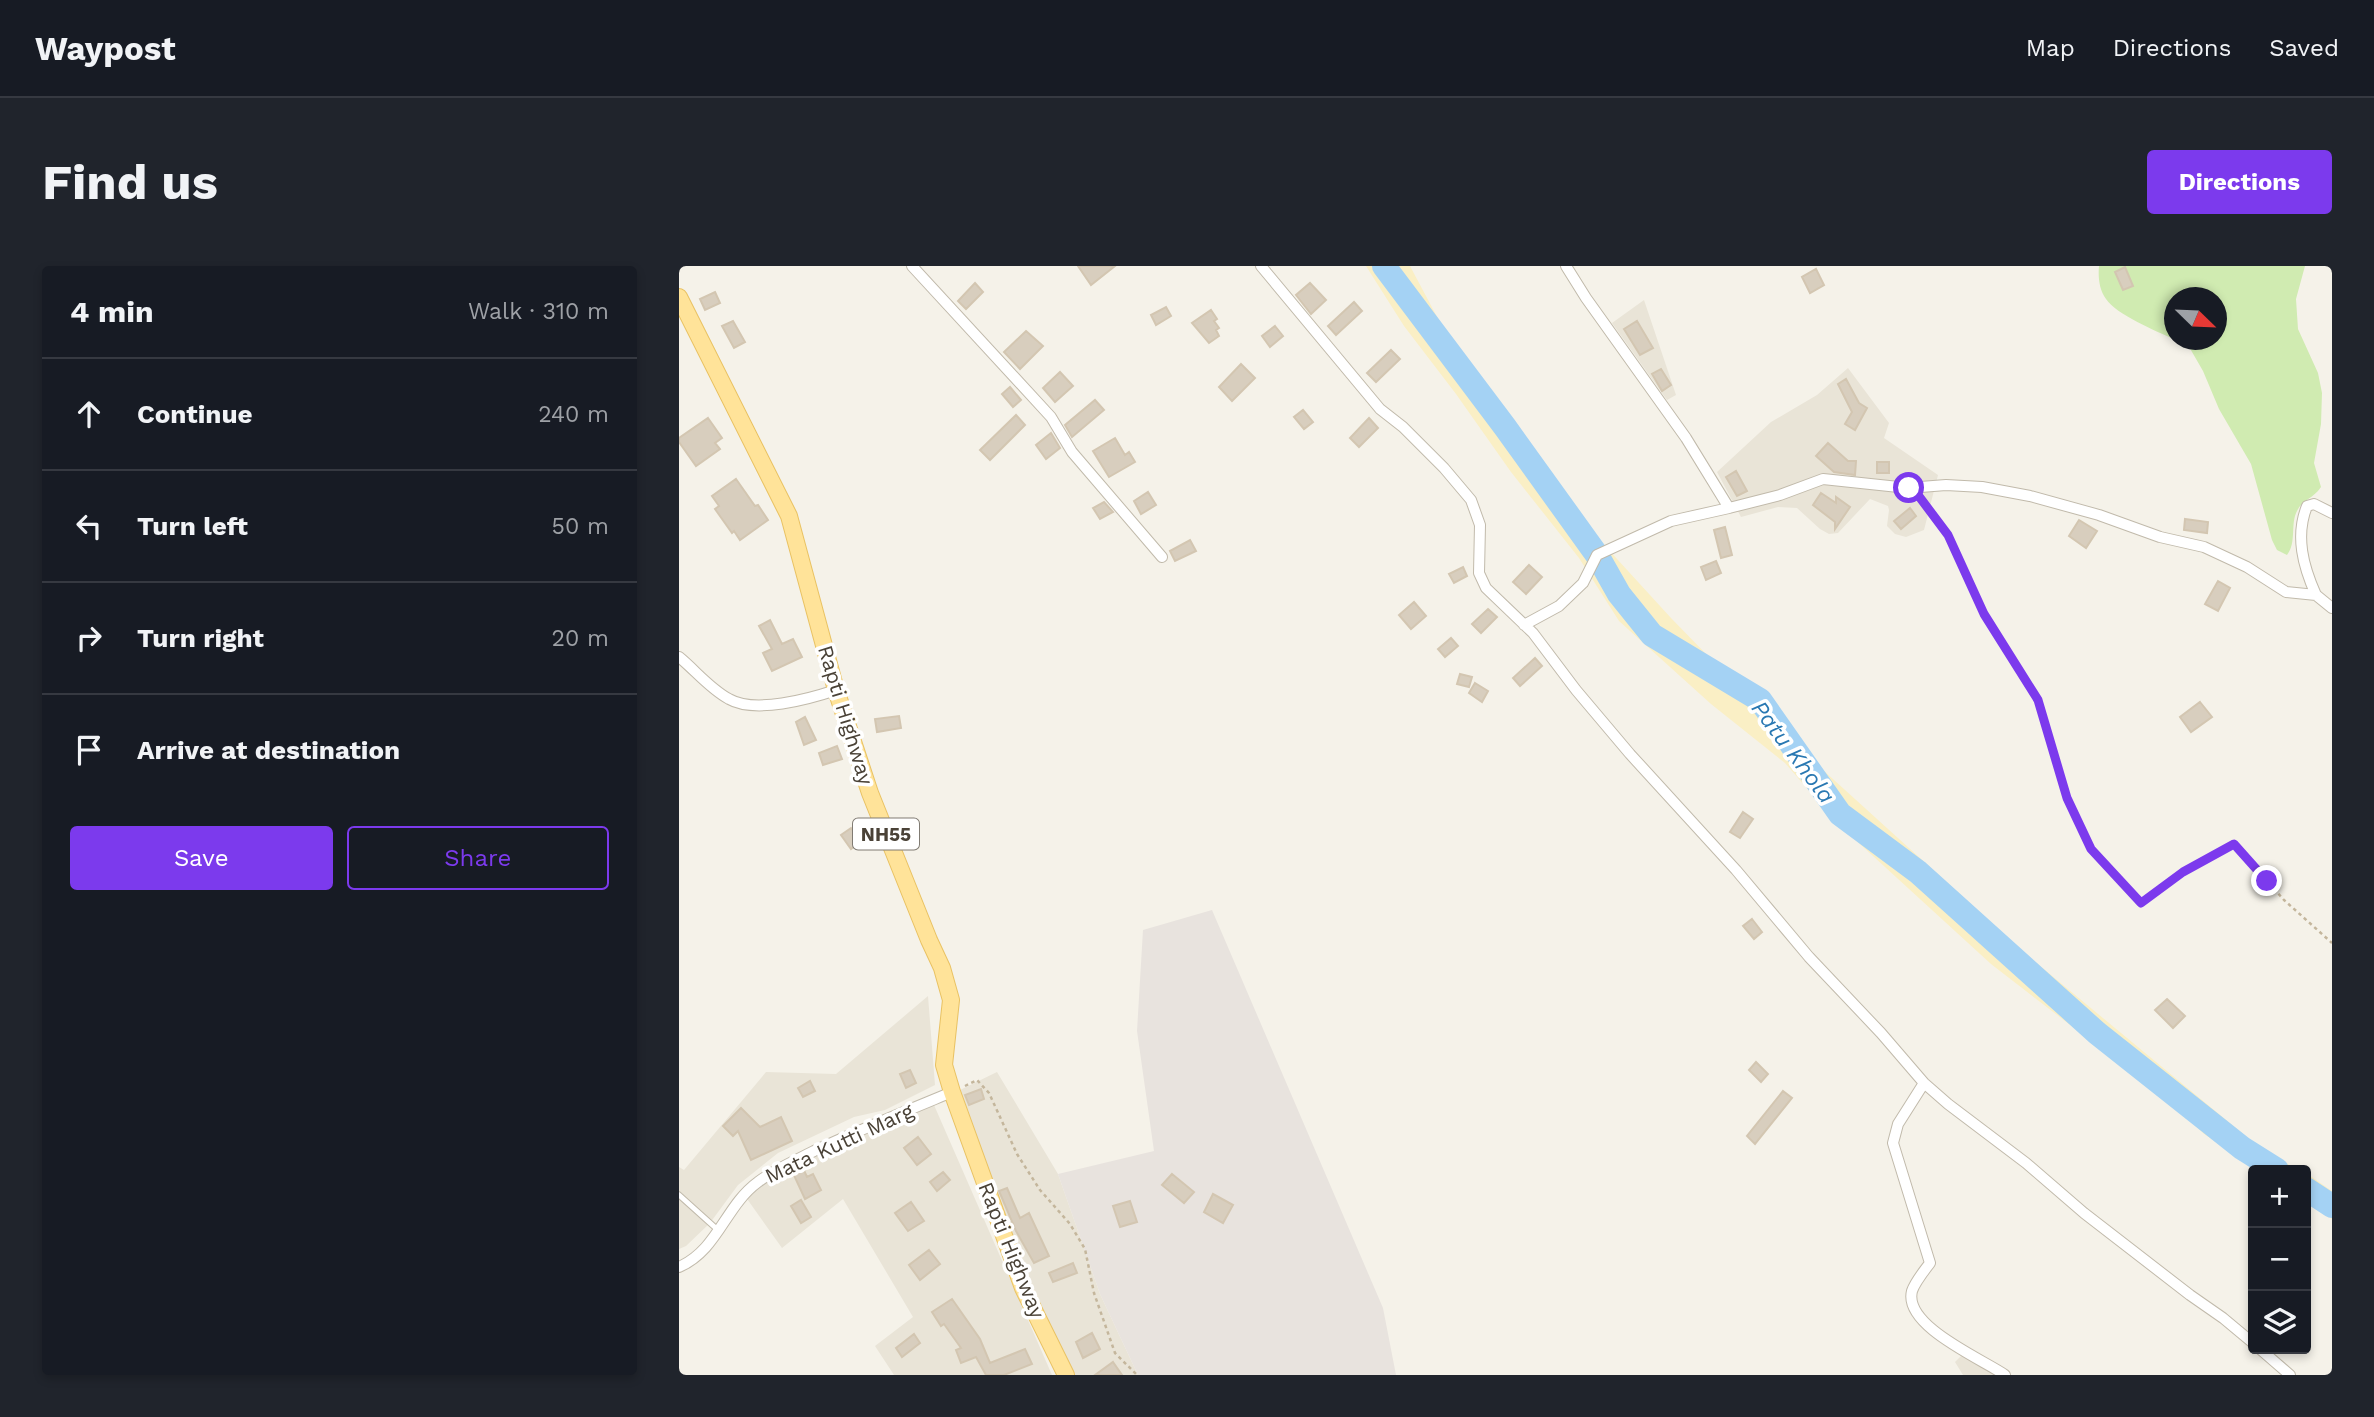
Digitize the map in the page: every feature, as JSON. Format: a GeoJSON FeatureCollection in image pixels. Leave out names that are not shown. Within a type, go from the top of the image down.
{"type":"FeatureCollection","features":[{"type":"Feature","properties":{"kind":"main road","name":"Rapti Highway"},"geometry":{"type":"LineString","coordinates":[[679,297],[789,516],[836,690],[870,793],[942,968],[951,1000],[944,1065],[952,1092],[1023,1288],[1066,1375]]}},
{"type":"Feature","properties":{"kind":"street"},"geometry":{"type":"LineString","coordinates":[[912,266],[1051,417],[1072,452],[1162,557]]}},
{"type":"Feature","properties":{"kind":"street"},"geometry":{"type":"LineString","coordinates":[[1261,266],[1380,409],[1403,427],[1471,500],[1480,525],[1479,573],[1486,588],[1524,625],[1638,763],[1924,1083],[2084,1213],[2248,1339]]}},
{"type":"Feature","properties":{"kind":"street"},"geometry":{"type":"LineString","coordinates":[[1566,266],[1686,438],[1729,509]]}},
{"type":"Feature","properties":{"kind":"street"},"geometry":{"type":"LineString","coordinates":[[1524,625],[1559,606],[1583,583],[1597,555],[1671,521],[1780,495],[1823,479],[1912,487],[1982,487],[2041,499],[2099,515],[2160,537],[2204,547],[2247,567],[2286,592],[2316,595]]}},
{"type":"Feature","properties":{"kind":"street"},"geometry":{"type":"LineString","coordinates":[[2332,513],[2314,503],[2307,506],[2300,533],[2303,556],[2316,595],[2332,608]]}},
{"type":"Feature","properties":{"kind":"street"},"geometry":{"type":"LineString","coordinates":[[679,657],[712,687],[739,703],[788,703],[836,690]]}},
{"type":"Feature","properties":{"kind":"street"},"geometry":{"type":"LineString","coordinates":[[1924,1083],[1898,1124],[1893,1143],[1930,1263],[1912,1292],[1914,1311],[1937,1333],[2005,1375]]}},
{"type":"Feature","properties":{"kind":"street","name":"Mata Kutti Marg"},"geometry":{"type":"LineString","coordinates":[[679,1267],[701,1254],[740,1197],[776,1170],[952,1092]]}},
{"type":"Feature","properties":{"kind":"street"},"geometry":{"type":"LineString","coordinates":[[2266,1354],[2290,1375]]}},
{"type":"Feature","properties":{"kind":"lane"},"geometry":{"type":"LineString","coordinates":[[679,1195],[719,1231]]}},
{"type":"Feature","properties":{"kind":"path"},"geometry":{"type":"LineString","coordinates":[[1912,487],[1948,535],[1984,614],[2038,700],[2067,798],[2091,849],[2133,895],[2141,903],[2183,872],[2234,844],[2284,900],[2332,943]]}},
{"type":"Feature","properties":{"kind":"path"},"geometry":{"type":"LineString","coordinates":[[952,1092],[977,1080],[989,1094],[1017,1154],[1040,1190],[1070,1224],[1085,1249],[1094,1293],[1115,1353],[1137,1375]]}},
{"type":"Feature","properties":{"kind":"shaded area"},"geometry":{"type":"Polygon","coordinates":[[[1644,300],[1676,395],[1667,400],[1612,323],[1644,300]]]}},
{"type":"Feature","properties":{"kind":"shaded area"},"geometry":{"type":"Polygon","coordinates":[[[1848,368],[1889,423],[1884,438],[1938,475],[1924,530],[1906,537],[1895,534],[1887,526],[1888,506],[1870,499],[1838,533],[1829,534],[1820,529],[1797,508],[1778,507],[1741,517],[1717,472],[1771,422],[1817,395],[1848,368]]]}},
{"type":"Feature","properties":{"kind":"shaded area"},"geometry":{"type":"Polygon","coordinates":[[[1212,910],[1383,1308],[1396,1375],[1138,1375],[1100,1294],[1058,1174],[1154,1151],[1137,1031],[1143,930],[1212,910]]]}},
{"type":"Feature","properties":{"kind":"shaded area"},"geometry":{"type":"Polygon","coordinates":[[[928,996],[935,1085],[885,1110],[854,1117],[778,1153],[738,1185],[710,1223],[686,1246],[679,1249],[679,1167],[684,1170],[766,1072],[836,1074],[928,996]]]}},
{"type":"Feature","properties":{"kind":"shaded area"},"geometry":{"type":"Polygon","coordinates":[[[997,1072],[1058,1174],[1100,1294],[1138,1375],[1074,1375],[1030,1286],[960,1090],[997,1072]]]}},
{"type":"Feature","properties":{"kind":"shaded area"},"geometry":{"type":"Polygon","coordinates":[[[934,1105],[1052,1375],[894,1375],[875,1346],[913,1317],[843,1199],[782,1248],[745,1196],[781,1170],[817,1151],[934,1105]]]}},
{"type":"Feature","properties":{"kind":"shaded area"},"geometry":{"type":"Polygon","coordinates":[[[1963,1354],[1987,1367],[1994,1375],[1963,1375],[1955,1362],[1963,1354]]]}},
{"type":"Feature","properties":{"kind":"green space"},"geometry":{"type":"Polygon","coordinates":[[[2099,266],[2305,266],[2296,299],[2298,329],[2318,373],[2322,393],[2321,424],[2314,463],[2321,487],[2297,511],[2292,544],[2287,555],[2277,550],[2272,540],[2251,464],[2219,409],[2191,350],[2227,350],[2227,287],[2164,287],[2164,334],[2137,322],[2111,305],[2100,287],[2099,266]]]}},
{"type":"Feature","properties":{"kind":"sand"},"geometry":{"type":"Polygon","coordinates":[[[1366,266],[1410,266],[1443,328],[1515,422],[1596,536],[1707,655],[1759,688],[1780,709],[1823,770],[2028,956],[2266,1153],[2290,1165],[2252,1165],[2204,1134],[2175,1106],[1991,964],[1838,824],[1785,763],[1711,704],[1619,621],[1579,558],[1511,472],[1404,326],[1366,266]]]}},
{"type":"Feature","properties":{"kind":"sand"},"geometry":{"type":"Polygon","coordinates":[[[2311,1176],[2332,1191],[2332,1219],[2311,1203],[2311,1176]]]}},
{"type":"Feature","properties":{"kind":"building"},"geometry":{"type":"Polygon","coordinates":[[[1078,266],[1115,266],[1091,285],[1078,266]]]}},
{"type":"Feature","properties":{"kind":"building"},"geometry":{"type":"Polygon","coordinates":[[[2125,267],[2133,286],[2123,290],[2115,272],[2125,267]]]}},
{"type":"Feature","properties":{"kind":"building"},"geometry":{"type":"Polygon","coordinates":[[[1816,269],[1824,285],[1810,293],[1802,277],[1816,269]]]}},
{"type":"Feature","properties":{"kind":"building"},"geometry":{"type":"Polygon","coordinates":[[[975,283],[983,292],[966,309],[958,301],[975,283]]]}},
{"type":"Feature","properties":{"kind":"building"},"geometry":{"type":"Polygon","coordinates":[[[1310,283],[1326,300],[1311,314],[1296,295],[1310,283]]]}},
{"type":"Feature","properties":{"kind":"building"},"geometry":{"type":"Polygon","coordinates":[[[715,292],[720,303],[705,310],[700,299],[715,292]]]}},
{"type":"Feature","properties":{"kind":"building"},"geometry":{"type":"Polygon","coordinates":[[[1354,302],[1362,311],[1336,335],[1328,326],[1354,302]]]}},
{"type":"Feature","properties":{"kind":"building"},"geometry":{"type":"Polygon","coordinates":[[[1166,307],[1171,316],[1156,325],[1151,315],[1166,307]]]}},
{"type":"Feature","properties":{"kind":"building"},"geometry":{"type":"Polygon","coordinates":[[[1211,310],[1217,319],[1214,321],[1219,328],[1216,330],[1219,336],[1209,343],[1192,323],[1211,310]]]}},
{"type":"Feature","properties":{"kind":"building"},"geometry":{"type":"Polygon","coordinates":[[[733,321],[745,342],[734,348],[722,326],[733,321]]]}},
{"type":"Feature","properties":{"kind":"building"},"geometry":{"type":"Polygon","coordinates":[[[1637,321],[1653,348],[1640,355],[1624,329],[1637,321]]]}},
{"type":"Feature","properties":{"kind":"building"},"geometry":{"type":"Polygon","coordinates":[[[1275,326],[1283,336],[1270,347],[1262,336],[1275,326]]]}},
{"type":"Feature","properties":{"kind":"building"},"geometry":{"type":"Polygon","coordinates":[[[1026,331],[1043,346],[1020,369],[1004,352],[1026,331]]]}},
{"type":"Feature","properties":{"kind":"building"},"geometry":{"type":"Polygon","coordinates":[[[1391,350],[1400,359],[1376,382],[1367,373],[1391,350]]]}},
{"type":"Feature","properties":{"kind":"building"},"geometry":{"type":"Polygon","coordinates":[[[1241,364],[1255,378],[1232,401],[1219,387],[1241,364]]]}},
{"type":"Feature","properties":{"kind":"building"},"geometry":{"type":"Polygon","coordinates":[[[1661,369],[1671,385],[1662,391],[1652,374],[1661,369]]]}},
{"type":"Feature","properties":{"kind":"building"},"geometry":{"type":"Polygon","coordinates":[[[1060,372],[1073,386],[1055,402],[1043,388],[1060,372]]]}},
{"type":"Feature","properties":{"kind":"building"},"geometry":{"type":"Polygon","coordinates":[[[1846,379],[1859,403],[1867,408],[1855,430],[1845,424],[1852,412],[1838,384],[1846,379]]]}},
{"type":"Feature","properties":{"kind":"building"},"geometry":{"type":"Polygon","coordinates":[[[1010,387],[1021,400],[1013,407],[1002,394],[1010,387]]]}},
{"type":"Feature","properties":{"kind":"building"},"geometry":{"type":"Polygon","coordinates":[[[1095,400],[1104,410],[1072,437],[1065,425],[1095,400]]]}},
{"type":"Feature","properties":{"kind":"building"},"geometry":{"type":"Polygon","coordinates":[[[1303,410],[1313,422],[1304,429],[1294,417],[1303,410]]]}},
{"type":"Feature","properties":{"kind":"building"},"geometry":{"type":"Polygon","coordinates":[[[1016,415],[1025,425],[990,460],[980,450],[1016,415]]]}},
{"type":"Feature","properties":{"kind":"building"},"geometry":{"type":"Polygon","coordinates":[[[708,418],[722,438],[715,443],[720,449],[696,466],[679,438],[708,418]]]}},
{"type":"Feature","properties":{"kind":"building"},"geometry":{"type":"Polygon","coordinates":[[[1369,418],[1378,428],[1359,447],[1350,438],[1369,418]]]}},
{"type":"Feature","properties":{"kind":"building"},"geometry":{"type":"Polygon","coordinates":[[[1051,433],[1060,448],[1046,459],[1036,445],[1051,433]]]}},
{"type":"Feature","properties":{"kind":"building"},"geometry":{"type":"Polygon","coordinates":[[[1115,438],[1125,455],[1129,452],[1135,462],[1109,477],[1093,451],[1115,438]]]}},
{"type":"Feature","properties":{"kind":"building"},"geometry":{"type":"Polygon","coordinates":[[[1828,443],[1848,461],[1856,461],[1855,475],[1834,472],[1816,456],[1828,443]]]}},
{"type":"Feature","properties":{"kind":"building"},"geometry":{"type":"Polygon","coordinates":[[[1877,462],[1889,462],[1889,473],[1877,473],[1877,462]]]}},
{"type":"Feature","properties":{"kind":"building"},"geometry":{"type":"Polygon","coordinates":[[[1736,471],[1747,491],[1737,496],[1726,477],[1736,471]]]}},
{"type":"Feature","properties":{"kind":"building"},"geometry":{"type":"Polygon","coordinates":[[[736,479],[768,520],[740,540],[715,509],[719,506],[712,496],[736,479]]]}},
{"type":"Feature","properties":{"kind":"building"},"geometry":{"type":"Polygon","coordinates":[[[1148,492],[1156,505],[1141,514],[1134,501],[1148,492]]]}},
{"type":"Feature","properties":{"kind":"building"},"geometry":{"type":"Polygon","coordinates":[[[1821,493],[1836,503],[1836,497],[1850,507],[1835,529],[1835,522],[1813,505],[1821,493]]]}},
{"type":"Feature","properties":{"kind":"building"},"geometry":{"type":"Polygon","coordinates":[[[1104,502],[1113,512],[1100,519],[1093,508],[1104,502]]]}},
{"type":"Feature","properties":{"kind":"building"},"geometry":{"type":"Polygon","coordinates":[[[1910,508],[1916,516],[1901,529],[1894,521],[1910,508]]]}},
{"type":"Feature","properties":{"kind":"building"},"geometry":{"type":"Polygon","coordinates":[[[2185,519],[2208,522],[2207,533],[2184,530],[2185,519]]]}},
{"type":"Feature","properties":{"kind":"building"},"geometry":{"type":"Polygon","coordinates":[[[2079,520],[2097,531],[2086,548],[2069,536],[2079,520]]]}},
{"type":"Feature","properties":{"kind":"building"},"geometry":{"type":"Polygon","coordinates":[[[1725,527],[1732,555],[1721,558],[1714,530],[1725,527]]]}},
{"type":"Feature","properties":{"kind":"building"},"geometry":{"type":"Polygon","coordinates":[[[1190,540],[1196,551],[1175,561],[1170,551],[1190,540]]]}},
{"type":"Feature","properties":{"kind":"building"},"geometry":{"type":"Polygon","coordinates":[[[1716,561],[1721,573],[1706,580],[1701,567],[1716,561]]]}},
{"type":"Feature","properties":{"kind":"building"},"geometry":{"type":"Polygon","coordinates":[[[1529,565],[1542,577],[1526,594],[1513,582],[1529,565]]]}},
{"type":"Feature","properties":{"kind":"building"},"geometry":{"type":"Polygon","coordinates":[[[1463,567],[1467,576],[1454,583],[1449,574],[1463,567]]]}},
{"type":"Feature","properties":{"kind":"building"},"geometry":{"type":"Polygon","coordinates":[[[2218,581],[2230,588],[2218,611],[2205,604],[2218,581]]]}},
{"type":"Feature","properties":{"kind":"building"},"geometry":{"type":"Polygon","coordinates":[[[1414,602],[1426,616],[1411,629],[1399,615],[1414,602]]]}},
{"type":"Feature","properties":{"kind":"building"},"geometry":{"type":"Polygon","coordinates":[[[1488,609],[1497,617],[1481,633],[1472,624],[1488,609]]]}},
{"type":"Feature","properties":{"kind":"building"},"geometry":{"type":"Polygon","coordinates":[[[770,620],[782,644],[793,639],[802,657],[772,671],[763,653],[772,649],[759,626],[770,620]]]}},
{"type":"Feature","properties":{"kind":"building"},"geometry":{"type":"Polygon","coordinates":[[[1451,638],[1458,646],[1445,657],[1438,649],[1451,638]]]}},
{"type":"Feature","properties":{"kind":"building"},"geometry":{"type":"Polygon","coordinates":[[[1535,658],[1542,666],[1520,686],[1513,678],[1535,658]]]}},
{"type":"Feature","properties":{"kind":"building"},"geometry":{"type":"Polygon","coordinates":[[[1460,674],[1472,677],[1469,687],[1457,684],[1460,674]]]}},
{"type":"Feature","properties":{"kind":"building"},"geometry":{"type":"Polygon","coordinates":[[[1475,683],[1488,691],[1482,702],[1469,693],[1475,683]]]}},
{"type":"Feature","properties":{"kind":"building"},"geometry":{"type":"Polygon","coordinates":[[[2200,702],[2212,717],[2191,732],[2180,717],[2200,702]]]}},
{"type":"Feature","properties":{"kind":"building"},"geometry":{"type":"Polygon","coordinates":[[[899,716],[901,728],[877,732],[875,719],[899,716]]]}},
{"type":"Feature","properties":{"kind":"building"},"geometry":{"type":"Polygon","coordinates":[[[805,717],[816,740],[804,745],[796,722],[805,717]]]}},
{"type":"Feature","properties":{"kind":"building"},"geometry":{"type":"Polygon","coordinates":[[[837,746],[842,759],[823,765],[819,753],[837,746]]]}},
{"type":"Feature","properties":{"kind":"building"},"geometry":{"type":"Polygon","coordinates":[[[1743,812],[1753,819],[1740,838],[1730,832],[1743,812]]]}},
{"type":"Feature","properties":{"kind":"building"},"geometry":{"type":"Polygon","coordinates":[[[851,828],[861,841],[851,849],[841,835],[851,828]]]}},
{"type":"Feature","properties":{"kind":"building"},"geometry":{"type":"Polygon","coordinates":[[[1752,919],[1762,932],[1754,939],[1743,926],[1752,919]]]}},
{"type":"Feature","properties":{"kind":"building"},"geometry":{"type":"Polygon","coordinates":[[[2167,999],[2185,1016],[2173,1028],[2155,1010],[2167,999]]]}},
{"type":"Feature","properties":{"kind":"building"},"geometry":{"type":"Polygon","coordinates":[[[1756,1062],[1768,1074],[1761,1082],[1749,1070],[1756,1062]]]}},
{"type":"Feature","properties":{"kind":"building"},"geometry":{"type":"Polygon","coordinates":[[[910,1070],[916,1083],[906,1088],[900,1074],[910,1070]]]}},
{"type":"Feature","properties":{"kind":"building"},"geometry":{"type":"Polygon","coordinates":[[[810,1081],[815,1091],[803,1097],[798,1088],[810,1081]]]}},
{"type":"Feature","properties":{"kind":"building"},"geometry":{"type":"Polygon","coordinates":[[[981,1089],[984,1099],[969,1105],[965,1095],[981,1089]]]}},
{"type":"Feature","properties":{"kind":"building"},"geometry":{"type":"Polygon","coordinates":[[[1783,1091],[1792,1098],[1755,1144],[1747,1136],[1783,1091]]]}},
{"type":"Feature","properties":{"kind":"building"},"geometry":{"type":"Polygon","coordinates":[[[741,1108],[760,1127],[781,1117],[792,1141],[751,1160],[738,1131],[733,1136],[723,1126],[741,1108]]]}},
{"type":"Feature","properties":{"kind":"building"},"geometry":{"type":"Polygon","coordinates":[[[918,1137],[931,1154],[917,1165],[904,1148],[918,1137]]]}},
{"type":"Feature","properties":{"kind":"building"},"geometry":{"type":"Polygon","coordinates":[[[802,1166],[807,1177],[813,1174],[821,1190],[805,1199],[792,1171],[802,1166]]]}},
{"type":"Feature","properties":{"kind":"building"},"geometry":{"type":"Polygon","coordinates":[[[943,1172],[950,1180],[937,1191],[930,1182],[943,1172]]]}},
{"type":"Feature","properties":{"kind":"building"},"geometry":{"type":"Polygon","coordinates":[[[1172,1174],[1194,1192],[1184,1203],[1162,1185],[1172,1174]]]}},
{"type":"Feature","properties":{"kind":"building"},"geometry":{"type":"Polygon","coordinates":[[[1007,1188],[1020,1218],[1029,1213],[1049,1256],[1034,1263],[1016,1231],[999,1191],[1007,1188]]]}},
{"type":"Feature","properties":{"kind":"building"},"geometry":{"type":"Polygon","coordinates":[[[1213,1194],[1233,1205],[1223,1223],[1204,1212],[1213,1194]]]}},
{"type":"Feature","properties":{"kind":"building"},"geometry":{"type":"Polygon","coordinates":[[[801,1200],[811,1217],[801,1223],[791,1206],[801,1200]]]}},
{"type":"Feature","properties":{"kind":"building"},"geometry":{"type":"Polygon","coordinates":[[[1130,1201],[1137,1222],[1120,1227],[1113,1206],[1130,1201]]]}},
{"type":"Feature","properties":{"kind":"building"},"geometry":{"type":"Polygon","coordinates":[[[911,1202],[924,1221],[908,1231],[895,1213],[911,1202]]]}},
{"type":"Feature","properties":{"kind":"building"},"geometry":{"type":"Polygon","coordinates":[[[929,1250],[940,1264],[920,1280],[909,1265],[929,1250]]]}},
{"type":"Feature","properties":{"kind":"building"},"geometry":{"type":"Polygon","coordinates":[[[1073,1263],[1077,1273],[1053,1282],[1049,1273],[1073,1263]]]}},
{"type":"Feature","properties":{"kind":"building"},"geometry":{"type":"Polygon","coordinates":[[[952,1299],[980,1339],[990,1363],[1025,1349],[1032,1364],[1004,1375],[986,1375],[976,1357],[961,1363],[956,1350],[961,1348],[932,1312],[952,1299]]]}},
{"type":"Feature","properties":{"kind":"building"},"geometry":{"type":"Polygon","coordinates":[[[1092,1333],[1100,1349],[1083,1358],[1076,1342],[1092,1333]]]}},
{"type":"Feature","properties":{"kind":"building"},"geometry":{"type":"Polygon","coordinates":[[[914,1334],[920,1343],[902,1357],[896,1348],[914,1334]]]}},
{"type":"Feature","properties":{"kind":"building"},"geometry":{"type":"Polygon","coordinates":[[[1113,1362],[1122,1375],[1095,1375],[1113,1362]]]}},
{"type":"Feature","properties":{"kind":"waterway","name":"Patu Khola"},"geometry":{"type":"LineString","coordinates":[[1384,266],[1505,427],[1597,555],[1619,594],[1652,635],[1760,700],[1840,814],[1918,872],[2097,1033],[2242,1148],[2269,1165]]}},
{"type":"Feature","properties":{"kind":"waterway","name":"Patu Khola"},"geometry":{"type":"LineString","coordinates":[[2311,1192],[2332,1206]]}},
{"type":"Feature","properties":{"kind":"route"},"geometry":{"type":"LineString","coordinates":[[1909,488],[1912,487],[1948,535],[1984,614],[2038,700],[2067,798],[2091,849],[2141,903],[2183,872],[2234,844],[2267,881]]}}]}
